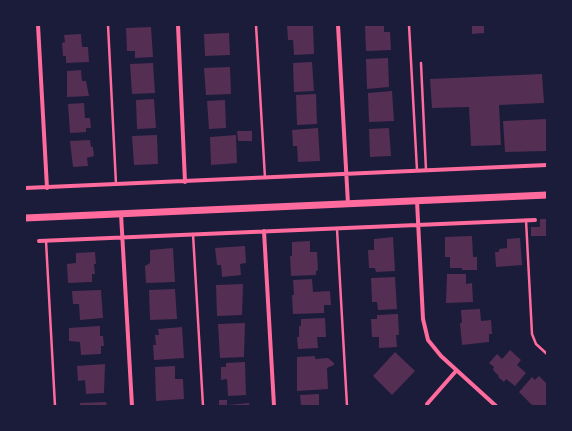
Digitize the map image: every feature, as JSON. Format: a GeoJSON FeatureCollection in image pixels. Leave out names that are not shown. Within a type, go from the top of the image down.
{"type":"FeatureCollection","features":[{"type":"Feature","properties":{"kind":"main road"},"geometry":{"type":"LineString","coordinates":[[25,218],[547,194]]}},
{"type":"Feature","properties":{"kind":"street"},"geometry":{"type":"LineString","coordinates":[[38,25],[47,188]]}},
{"type":"Feature","properties":{"kind":"street"},"geometry":{"type":"LineString","coordinates":[[178,25],[185,182]]}},
{"type":"Feature","properties":{"kind":"street"},"geometry":{"type":"LineString","coordinates":[[338,25],[348,204]]}},
{"type":"Feature","properties":{"kind":"street"},"geometry":{"type":"LineString","coordinates":[[25,188],[547,165]]}},
{"type":"Feature","properties":{"kind":"street"},"geometry":{"type":"LineString","coordinates":[[416,200],[425,330],[434,349],[456,371],[496,406]]}},
{"type":"Feature","properties":{"kind":"street"},"geometry":{"type":"LineString","coordinates":[[121,214],[132,406]]}},
{"type":"Feature","properties":{"kind":"street"},"geometry":{"type":"LineString","coordinates":[[39,241],[535,220]]}},
{"type":"Feature","properties":{"kind":"street"},"geometry":{"type":"LineString","coordinates":[[264,231],[274,406]]}},
{"type":"Feature","properties":{"kind":"street"},"geometry":{"type":"LineString","coordinates":[[427,404],[456,371]]}},
{"type":"Feature","properties":{"kind":"lane"},"geometry":{"type":"LineString","coordinates":[[108,25],[116,184]]}},
{"type":"Feature","properties":{"kind":"lane"},"geometry":{"type":"LineString","coordinates":[[256,25],[265,178]]}},
{"type":"Feature","properties":{"kind":"lane"},"geometry":{"type":"LineString","coordinates":[[408,25],[417,170]]}},
{"type":"Feature","properties":{"kind":"lane"},"geometry":{"type":"LineString","coordinates":[[421,63],[426,170]]}},
{"type":"Feature","properties":{"kind":"lane"},"geometry":{"type":"LineString","coordinates":[[526,220],[532,334],[536,344],[547,354]]}},
{"type":"Feature","properties":{"kind":"lane"},"geometry":{"type":"LineString","coordinates":[[337,228],[347,406]]}},
{"type":"Feature","properties":{"kind":"lane"},"geometry":{"type":"LineString","coordinates":[[193,234],[203,406]]}},
{"type":"Feature","properties":{"kind":"lane"},"geometry":{"type":"LineString","coordinates":[[46,240],[55,406]]}},
{"type":"Feature","properties":{"kind":"building"},"geometry":{"type":"Polygon","coordinates":[[[287,25],[313,25],[314,54],[294,55],[293,40],[288,40],[287,25]]]}},
{"type":"Feature","properties":{"kind":"building"},"geometry":{"type":"Polygon","coordinates":[[[365,25],[384,25],[384,32],[390,32],[391,50],[366,51],[365,25]]]}},
{"type":"Feature","properties":{"kind":"building"},"geometry":{"type":"Polygon","coordinates":[[[484,25],[484,33],[472,34],[472,26],[484,25]]]}},
{"type":"Feature","properties":{"kind":"building"},"geometry":{"type":"Polygon","coordinates":[[[151,27],[153,57],[135,58],[135,51],[127,51],[126,28],[151,27]]]}},
{"type":"Feature","properties":{"kind":"building"},"geometry":{"type":"Polygon","coordinates":[[[229,33],[230,55],[205,56],[204,34],[229,33]]]}},
{"type":"Feature","properties":{"kind":"building"},"geometry":{"type":"Polygon","coordinates":[[[81,34],[82,47],[88,47],[89,62],[66,63],[66,56],[63,56],[62,43],[65,42],[64,35],[81,34]]]}},
{"type":"Feature","properties":{"kind":"building"},"geometry":{"type":"Polygon","coordinates":[[[388,58],[389,87],[367,89],[366,59],[388,58]]]}},
{"type":"Feature","properties":{"kind":"building"},"geometry":{"type":"Polygon","coordinates":[[[312,62],[314,91],[294,92],[293,63],[312,62]]]}},
{"type":"Feature","properties":{"kind":"building"},"geometry":{"type":"Polygon","coordinates":[[[153,63],[155,93],[132,94],[130,64],[153,63]]]}},
{"type":"Feature","properties":{"kind":"building"},"geometry":{"type":"Polygon","coordinates":[[[230,67],[231,94],[206,95],[204,68],[230,67]]]}},
{"type":"Feature","properties":{"kind":"building"},"geometry":{"type":"Polygon","coordinates":[[[81,70],[82,81],[86,81],[89,96],[67,97],[67,71],[81,70]]]}},
{"type":"Feature","properties":{"kind":"building"},"geometry":{"type":"Polygon","coordinates":[[[542,74],[544,103],[499,105],[501,145],[471,146],[469,107],[432,108],[430,79],[542,74]]]}},
{"type":"Feature","properties":{"kind":"building"},"geometry":{"type":"Polygon","coordinates":[[[392,91],[394,121],[369,122],[368,93],[392,91]]]}},
{"type":"Feature","properties":{"kind":"building"},"geometry":{"type":"Polygon","coordinates":[[[316,94],[317,124],[297,125],[296,95],[316,94]]]}},
{"type":"Feature","properties":{"kind":"building"},"geometry":{"type":"Polygon","coordinates":[[[154,99],[156,128],[137,129],[136,100],[154,99]]]}},
{"type":"Feature","properties":{"kind":"building"},"geometry":{"type":"Polygon","coordinates":[[[225,100],[226,128],[209,129],[207,101],[225,100]]]}},
{"type":"Feature","properties":{"kind":"building"},"geometry":{"type":"Polygon","coordinates":[[[84,103],[85,118],[90,118],[91,128],[86,128],[86,132],[70,133],[68,104],[84,103]]]}},
{"type":"Feature","properties":{"kind":"building"},"geometry":{"type":"Polygon","coordinates":[[[547,119],[547,151],[505,152],[503,121],[547,119]]]}},
{"type":"Feature","properties":{"kind":"building"},"geometry":{"type":"Polygon","coordinates":[[[318,128],[320,161],[298,162],[297,146],[293,146],[292,130],[318,128]]]}},
{"type":"Feature","properties":{"kind":"building"},"geometry":{"type":"Polygon","coordinates":[[[389,128],[391,156],[370,157],[369,129],[389,128]]]}},
{"type":"Feature","properties":{"kind":"building"},"geometry":{"type":"Polygon","coordinates":[[[237,131],[252,131],[252,141],[238,141],[237,131]]]}},
{"type":"Feature","properties":{"kind":"building"},"geometry":{"type":"Polygon","coordinates":[[[157,135],[158,164],[134,165],[132,136],[157,135]]]}},
{"type":"Feature","properties":{"kind":"building"},"geometry":{"type":"Polygon","coordinates":[[[236,135],[237,163],[211,165],[210,137],[236,135]]]}},
{"type":"Feature","properties":{"kind":"building"},"geometry":{"type":"Polygon","coordinates":[[[90,140],[91,147],[93,147],[94,156],[87,158],[88,166],[73,167],[70,141],[90,140]]]}},
{"type":"Feature","properties":{"kind":"building"},"geometry":{"type":"Polygon","coordinates":[[[540,219],[547,219],[547,236],[531,236],[531,227],[540,227],[540,219]]]}},
{"type":"Feature","properties":{"kind":"building"},"geometry":{"type":"Polygon","coordinates":[[[472,236],[473,257],[477,257],[477,270],[450,268],[450,257],[445,257],[445,237],[472,236]]]}},
{"type":"Feature","properties":{"kind":"building"},"geometry":{"type":"Polygon","coordinates":[[[393,237],[395,271],[376,272],[375,268],[369,268],[368,250],[374,250],[374,239],[393,237]]]}},
{"type":"Feature","properties":{"kind":"building"},"geometry":{"type":"Polygon","coordinates":[[[520,238],[522,265],[496,267],[495,252],[499,252],[499,249],[507,248],[507,239],[520,238]]]}},
{"type":"Feature","properties":{"kind":"building"},"geometry":{"type":"Polygon","coordinates":[[[310,241],[310,252],[317,252],[318,270],[316,271],[316,275],[291,276],[290,256],[292,256],[292,242],[310,241]]]}},
{"type":"Feature","properties":{"kind":"building"},"geometry":{"type":"Polygon","coordinates":[[[245,246],[246,263],[240,264],[241,275],[222,277],[221,265],[217,265],[215,248],[245,246]]]}},
{"type":"Feature","properties":{"kind":"building"},"geometry":{"type":"Polygon","coordinates":[[[173,248],[175,282],[146,283],[145,266],[150,263],[150,250],[173,248]]]}},
{"type":"Feature","properties":{"kind":"building"},"geometry":{"type":"Polygon","coordinates":[[[95,252],[95,274],[92,274],[92,282],[68,283],[67,264],[76,263],[76,253],[95,252]]]}},
{"type":"Feature","properties":{"kind":"building"},"geometry":{"type":"Polygon","coordinates":[[[447,274],[466,274],[466,284],[472,283],[473,302],[446,303],[447,274]]]}},
{"type":"Feature","properties":{"kind":"building"},"geometry":{"type":"Polygon","coordinates":[[[395,277],[397,309],[378,310],[377,302],[372,302],[371,278],[395,277]]]}},
{"type":"Feature","properties":{"kind":"building"},"geometry":{"type":"Polygon","coordinates":[[[312,279],[313,292],[330,291],[331,305],[324,305],[324,313],[293,314],[293,280],[312,279]]]}},
{"type":"Feature","properties":{"kind":"building"},"geometry":{"type":"Polygon","coordinates":[[[243,284],[242,315],[217,316],[216,285],[243,284]]]}},
{"type":"Feature","properties":{"kind":"building"},"geometry":{"type":"Polygon","coordinates":[[[175,289],[177,319],[150,320],[149,290],[175,289]]]}},
{"type":"Feature","properties":{"kind":"building"},"geometry":{"type":"Polygon","coordinates":[[[101,290],[103,318],[80,320],[79,304],[73,304],[72,291],[101,290]]]}},
{"type":"Feature","properties":{"kind":"building"},"geometry":{"type":"Polygon","coordinates":[[[480,309],[481,321],[491,320],[492,334],[489,334],[489,342],[462,345],[460,323],[462,323],[461,310],[480,309]]]}},
{"type":"Feature","properties":{"kind":"building"},"geometry":{"type":"Polygon","coordinates":[[[398,314],[399,335],[396,335],[397,347],[379,348],[379,337],[372,337],[371,319],[377,319],[377,315],[398,314]]]}},
{"type":"Feature","properties":{"kind":"building"},"geometry":{"type":"Polygon","coordinates":[[[325,318],[326,337],[317,337],[318,348],[298,349],[297,337],[299,337],[299,326],[301,326],[301,319],[325,318]]]}},
{"type":"Feature","properties":{"kind":"building"},"geometry":{"type":"Polygon","coordinates":[[[245,323],[244,357],[220,358],[218,324],[245,323]]]}},
{"type":"Feature","properties":{"kind":"building"},"geometry":{"type":"Polygon","coordinates":[[[100,326],[100,336],[103,336],[104,346],[101,346],[101,354],[81,355],[80,342],[69,341],[69,328],[100,326]]]}},
{"type":"Feature","properties":{"kind":"building"},"geometry":{"type":"Polygon","coordinates":[[[182,327],[184,358],[154,360],[153,345],[156,345],[155,335],[159,335],[158,329],[182,327]]]}},
{"type":"Feature","properties":{"kind":"building"},"geometry":{"type":"Polygon","coordinates":[[[510,350],[521,360],[517,365],[526,373],[515,386],[506,379],[504,382],[498,377],[499,376],[493,370],[494,367],[489,363],[497,354],[502,359],[510,350]]]}},
{"type":"Feature","properties":{"kind":"building"},"geometry":{"type":"Polygon","coordinates":[[[395,352],[415,371],[392,395],[373,376],[395,352]]]}},
{"type":"Feature","properties":{"kind":"building"},"geometry":{"type":"Polygon","coordinates":[[[315,356],[315,359],[328,358],[334,363],[334,365],[327,368],[328,389],[297,391],[297,357],[315,356]]]}},
{"type":"Feature","properties":{"kind":"building"},"geometry":{"type":"Polygon","coordinates":[[[245,362],[246,395],[228,396],[227,379],[221,380],[221,367],[226,367],[226,363],[245,362]]]}},
{"type":"Feature","properties":{"kind":"building"},"geometry":{"type":"Polygon","coordinates":[[[105,364],[104,393],[86,394],[85,380],[78,381],[77,366],[105,364]]]}},
{"type":"Feature","properties":{"kind":"building"},"geometry":{"type":"Polygon","coordinates":[[[175,366],[175,379],[183,379],[184,399],[156,401],[155,367],[175,366]]]}},
{"type":"Feature","properties":{"kind":"building"},"geometry":{"type":"Polygon","coordinates":[[[539,376],[547,384],[547,404],[545,406],[533,406],[519,392],[532,377],[535,380],[539,376]]]}},
{"type":"Feature","properties":{"kind":"building"},"geometry":{"type":"Polygon","coordinates":[[[319,394],[319,406],[301,406],[300,395],[319,394]]]}},
{"type":"Feature","properties":{"kind":"building"},"geometry":{"type":"Polygon","coordinates":[[[219,400],[227,400],[227,405],[249,403],[250,406],[219,406],[219,400]]]}},
{"type":"Feature","properties":{"kind":"building"},"geometry":{"type":"Polygon","coordinates":[[[106,402],[107,406],[80,406],[80,403],[106,402]]]}}]}
